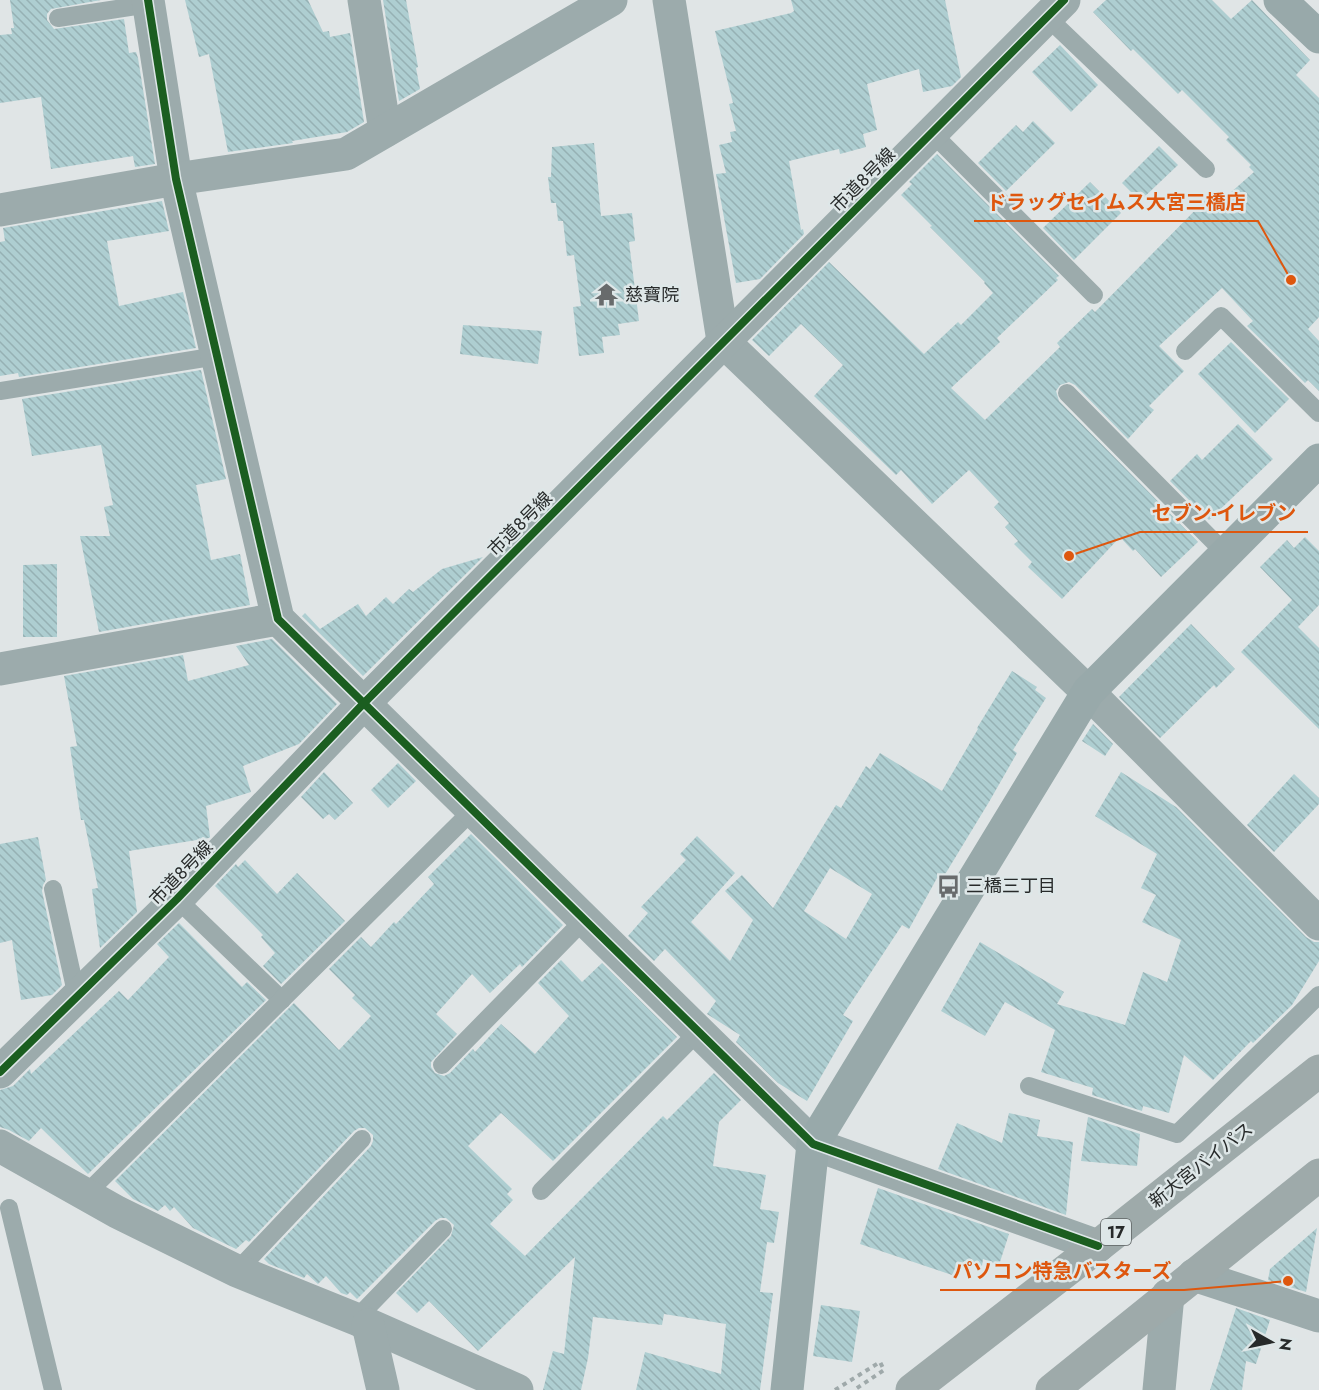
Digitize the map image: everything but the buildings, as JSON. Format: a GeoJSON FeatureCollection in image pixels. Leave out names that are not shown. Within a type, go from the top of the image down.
{"type":"FeatureCollection","features":[{"type":"Feature","properties":{"kind":"highway","name":"新大宮バイパス"},"geometry":{"type":"LineString","coordinates":[[912,1390],[1319,1071]]}},
{"type":"Feature","properties":{"kind":"highway"},"geometry":{"type":"LineString","coordinates":[[1052,1390],[1319,1175]]}},
{"type":"Feature","properties":{"kind":"street"},"geometry":{"type":"LineString","coordinates":[[364,0],[385,131]]}},
{"type":"Feature","properties":{"kind":"street"},"geometry":{"type":"LineString","coordinates":[[0,210],[176,179],[346,153],[610,0]]}},
{"type":"Feature","properties":{"kind":"street"},"geometry":{"type":"LineString","coordinates":[[669,0],[723,341],[1088,692],[1319,924]]}},
{"type":"Feature","properties":{"kind":"street"},"geometry":{"type":"LineString","coordinates":[[1281,0],[1319,37]]}},
{"type":"Feature","properties":{"kind":"street"},"geometry":{"type":"LineString","coordinates":[[149,2],[176,179],[278,619],[813,1144],[1098,1246]]}},
{"type":"Feature","properties":{"kind":"street","name":"市道8号線"},"geometry":{"type":"LineString","coordinates":[[0,1072],[177,898],[364,703],[1055,8]]}},
{"type":"Feature","properties":{"kind":"street"},"geometry":{"type":"LineString","coordinates":[[787,1390],[813,1144],[1088,692],[1319,460]]}},
{"type":"Feature","properties":{"kind":"street"},"geometry":{"type":"LineString","coordinates":[[0,669],[278,619]]}},
{"type":"Feature","properties":{"kind":"street"},"geometry":{"type":"LineString","coordinates":[[0,1146],[85,1195],[237,1271],[362,1322],[517,1390]]}},
{"type":"Feature","properties":{"kind":"street"},"geometry":{"type":"LineString","coordinates":[[1194,1275],[1319,1317]]}},
{"type":"Feature","properties":{"kind":"street"},"geometry":{"type":"LineString","coordinates":[[1159,1390],[1168,1295]]}},
{"type":"Feature","properties":{"kind":"street"},"geometry":{"type":"LineString","coordinates":[[362,1322],[383,1390]]}},
{"type":"Feature","properties":{"kind":"lane"},"geometry":{"type":"LineString","coordinates":[[58,18],[149,2]]}},
{"type":"Feature","properties":{"kind":"lane"},"geometry":{"type":"LineString","coordinates":[[1055,8],[1206,169]]}},
{"type":"Feature","properties":{"kind":"lane"},"geometry":{"type":"LineString","coordinates":[[932,132],[1094,295]]}},
{"type":"Feature","properties":{"kind":"lane"},"geometry":{"type":"LineString","coordinates":[[1185,351],[1221,316],[1319,413]]}},
{"type":"Feature","properties":{"kind":"lane"},"geometry":{"type":"LineString","coordinates":[[0,391],[217,356]]}},
{"type":"Feature","properties":{"kind":"lane"},"geometry":{"type":"LineString","coordinates":[[1067,393],[1225,553]]}},
{"type":"Feature","properties":{"kind":"lane"},"geometry":{"type":"LineString","coordinates":[[85,1195],[474,809]]}},
{"type":"Feature","properties":{"kind":"lane"},"geometry":{"type":"LineString","coordinates":[[53,889],[77,997]]}},
{"type":"Feature","properties":{"kind":"lane"},"geometry":{"type":"LineString","coordinates":[[177,898],[282,999]]}},
{"type":"Feature","properties":{"kind":"lane"},"geometry":{"type":"LineString","coordinates":[[442,1065],[585,920]]}},
{"type":"Feature","properties":{"kind":"lane"},"geometry":{"type":"LineString","coordinates":[[1029,1086],[1177,1134],[1319,995]]}},
{"type":"Feature","properties":{"kind":"lane"},"geometry":{"type":"LineString","coordinates":[[541,1191],[698,1032]]}},
{"type":"Feature","properties":{"kind":"lane"},"geometry":{"type":"LineString","coordinates":[[237,1271],[362,1139]]}},
{"type":"Feature","properties":{"kind":"lane"},"geometry":{"type":"LineString","coordinates":[[9,1208],[53,1390]]}},
{"type":"Feature","properties":{"kind":"lane"},"geometry":{"type":"LineString","coordinates":[[362,1322],[442,1228]]}},
{"type":"Feature","properties":{"kind":"path"},"geometry":{"type":"LineString","coordinates":[[835,1390],[880,1362],[884,1370],[854,1390]]}},
{"type":"Feature","properties":{"kind":"cycle path"},"geometry":{"type":"LineString","coordinates":[[148,0],[176,179],[278,619],[813,1144],[1098,1246]]}},
{"type":"Feature","properties":{"kind":"cycle path"},"geometry":{"type":"LineString","coordinates":[[0,1072],[177,899],[364,703],[1064,0]]}},
{"type":"Feature","properties":{"kind":"place","name":"ドラッグセイムス大宮三橋店"},"geometry":{"type":"Point","coordinates":[1291,280]}},
{"type":"Feature","properties":{"kind":"place","name":"慈寶院"},"geometry":{"type":"Point","coordinates":[607,295]}},
{"type":"Feature","properties":{"kind":"place","name":"セブン-イレブン"},"geometry":{"type":"Point","coordinates":[1069,556]}},
{"type":"Feature","properties":{"kind":"place","name":"三橋三丁目"},"geometry":{"type":"Point","coordinates":[948,886]}},
{"type":"Feature","properties":{"kind":"place","name":"パソコン特急バスターズ"},"geometry":{"type":"Point","coordinates":[1288,1281]}}]}
